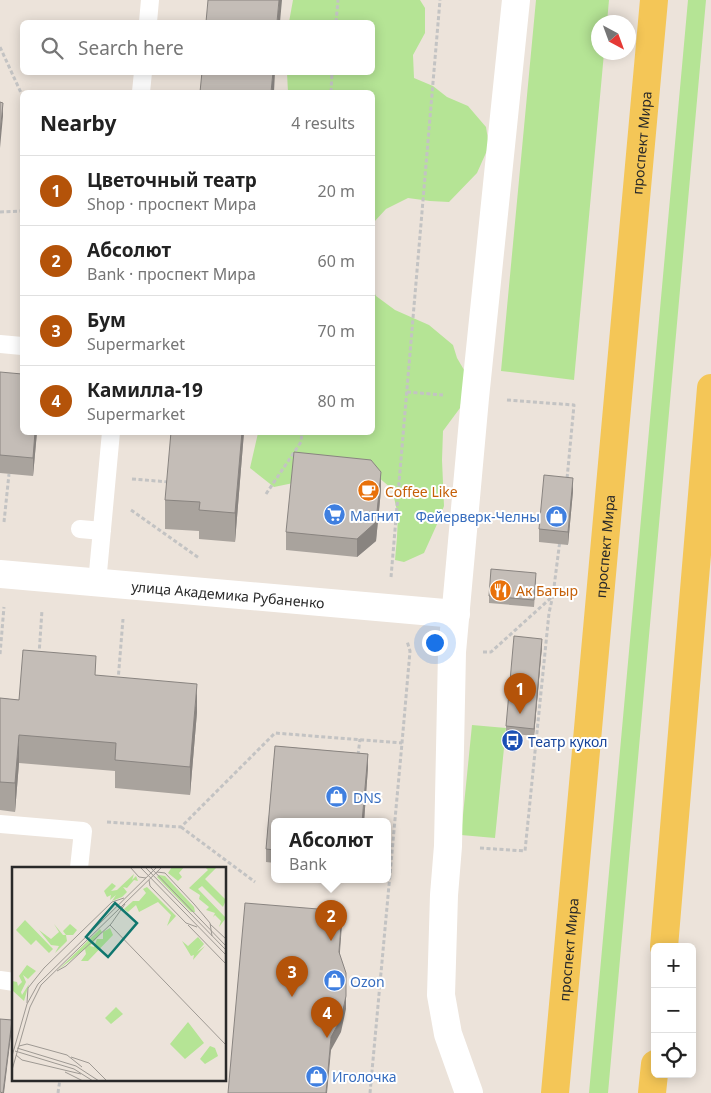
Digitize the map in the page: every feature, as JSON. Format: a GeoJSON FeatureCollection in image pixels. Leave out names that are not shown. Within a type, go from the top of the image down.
{"type":"FeatureCollection","features":[{"type":"Feature","properties":{"kind":"main road","name":"проспект Мира"},"geometry":{"type":"LineString","coordinates":[[555,1093],[654,0]]}},
{"type":"Feature","properties":{"kind":"main road"},"geometry":{"type":"LineString","coordinates":[[664,943],[711,388]]}},
{"type":"Feature","properties":{"kind":"main road"},"geometry":{"type":"LineString","coordinates":[[652,1093],[654,1078]]}},
{"type":"Feature","properties":{"kind":"street"},"geometry":{"type":"LineString","coordinates":[[469,1093],[448,1034],[441,995],[444,895],[448,846],[452,652],[475,398],[516,0]]}},
{"type":"Feature","properties":{"kind":"street","name":"улица Академика Рубаненко"},"geometry":{"type":"LineString","coordinates":[[0,574],[456,614]]}},
{"type":"Feature","properties":{"kind":"lane"},"geometry":{"type":"LineString","coordinates":[[148,20],[150,0]]}},
{"type":"Feature","properties":{"kind":"lane"},"geometry":{"type":"LineString","coordinates":[[141,90],[143,75]]}},
{"type":"Feature","properties":{"kind":"lane"},"geometry":{"type":"LineString","coordinates":[[0,344],[20,346]]}},
{"type":"Feature","properties":{"kind":"lane"},"geometry":{"type":"LineString","coordinates":[[97,583],[111,435]]}},
{"type":"Feature","properties":{"kind":"lane"},"geometry":{"type":"LineString","coordinates":[[80,529],[102,530]]}},
{"type":"Feature","properties":{"kind":"lane"},"geometry":{"type":"LineString","coordinates":[[0,824],[83,831],[79,867]]}},
{"type":"Feature","properties":{"kind":"path"},"geometry":{"type":"LineString","coordinates":[[336,20],[338,0]]}},
{"type":"Feature","properties":{"kind":"path"},"geometry":{"type":"LineString","coordinates":[[391,863],[410,651],[390,584],[440,0]]}},
{"type":"Feature","properties":{"kind":"path"},"geometry":{"type":"LineString","coordinates":[[0,47],[20,91]]}},
{"type":"Feature","properties":{"kind":"path"},"geometry":{"type":"LineString","coordinates":[[330,90],[332,75]]}},
{"type":"Feature","properties":{"kind":"path"},"geometry":{"type":"LineString","coordinates":[[0,212],[20,211]]}},
{"type":"Feature","properties":{"kind":"path"},"geometry":{"type":"LineString","coordinates":[[566,487],[573,421]]}},
{"type":"Feature","properties":{"kind":"path"},"geometry":{"type":"LineString","coordinates":[[266,494],[301,442],[302,435]]}},
{"type":"Feature","properties":{"kind":"path"},"geometry":{"type":"LineString","coordinates":[[4,522],[9,474]]}},
{"type":"Feature","properties":{"kind":"path"},"geometry":{"type":"LineString","coordinates":[[106,485],[169,482]]}},
{"type":"Feature","properties":{"kind":"path"},"geometry":{"type":"LineString","coordinates":[[106,485],[200,558]]}},
{"type":"Feature","properties":{"kind":"path"},"geometry":{"type":"LineString","coordinates":[[448,846],[525,851],[549,613],[560,536]]}},
{"type":"Feature","properties":{"kind":"path"},"geometry":{"type":"LineString","coordinates":[[479,652],[491,652],[553,595]]}},
{"type":"Feature","properties":{"kind":"path"},"geometry":{"type":"LineString","coordinates":[[0,654],[4,606]]}},
{"type":"Feature","properties":{"kind":"path"},"geometry":{"type":"LineString","coordinates":[[38,660],[42,610]]}},
{"type":"Feature","properties":{"kind":"path"},"geometry":{"type":"LineString","coordinates":[[117,686],[122,619]]}},
{"type":"Feature","properties":{"kind":"path"},"geometry":{"type":"LineString","coordinates":[[181,827],[275,733],[402,743]]}},
{"type":"Feature","properties":{"kind":"path"},"geometry":{"type":"LineString","coordinates":[[358,757],[360,739]]}},
{"type":"Feature","properties":{"kind":"path"},"geometry":{"type":"LineString","coordinates":[[104,822],[181,827],[256,882]]}},
{"type":"Feature","properties":{"kind":"path"},"geometry":{"type":"LineString","coordinates":[[370,1093],[389,883]]}},
{"type":"Feature","properties":{"kind":"path"},"geometry":{"type":"LineString","coordinates":[[58,1093],[60,1080]]}},
{"type":"Feature","properties":{"kind":"green space"},"geometry":{"type":"Polygon","coordinates":[[[293,0],[420,0],[425,8],[425,33],[413,55],[414,78],[433,86],[447,97],[468,106],[486,127],[489,146],[477,173],[449,202],[408,198],[386,209],[375,221],[375,90],[288,90],[287,75],[375,75],[375,20],[289,20],[293,0]]]}},
{"type":"Feature","properties":{"kind":"green space"},"geometry":{"type":"Polygon","coordinates":[[[536,0],[609,0],[608,15],[591,15],[591,60],[603,60],[574,380],[501,371],[536,0]]]}},
{"type":"Feature","properties":{"kind":"green space"},"geometry":{"type":"Polygon","coordinates":[[[688,0],[706,0],[608,1093],[589,1093],[688,0]]]}},
{"type":"Feature","properties":{"kind":"green space"},"geometry":{"type":"Polygon","coordinates":[[[375,294],[395,310],[429,325],[453,345],[457,358],[467,375],[460,408],[443,431],[444,506],[424,553],[404,562],[395,560],[398,515],[392,489],[369,469],[274,487],[250,468],[258,435],[375,435],[375,294]]]}},
{"type":"Feature","properties":{"kind":"green space"},"geometry":{"type":"Polygon","coordinates":[[[472,725],[506,728],[495,838],[461,835],[472,725]]]}},
{"type":"Feature","properties":{"kind":"building"},"geometry":{"type":"Polygon","coordinates":[[[208,0],[279,0],[277,20],[206,20],[208,0]]]}},
{"type":"Feature","properties":{"kind":"building"},"geometry":{"type":"Polygon","coordinates":[[[202,75],[273,75],[271,90],[200,90],[202,75]]]}},
{"type":"Feature","properties":{"kind":"building"},"geometry":{"type":"Polygon","coordinates":[[[0,102],[3,103],[0,134],[0,102]]]}},
{"type":"Feature","properties":{"kind":"building"},"geometry":{"type":"Polygon","coordinates":[[[0,372],[20,374],[20,435],[35,435],[33,458],[0,455],[0,372]]]}},
{"type":"Feature","properties":{"kind":"building"},"geometry":{"type":"Polygon","coordinates":[[[171,435],[242,435],[235,513],[199,510],[200,502],[165,500],[171,435]]]}},
{"type":"Feature","properties":{"kind":"building","name":"Магнит"},"geometry":{"type":"Polygon","coordinates":[[[294,452],[371,460],[381,472],[376,522],[357,539],[286,532],[294,452]]]}},
{"type":"Feature","properties":{"kind":"building","name":"Фейерверк-Челны"},"geometry":{"type":"Polygon","coordinates":[[[544,475],[573,478],[568,532],[539,529],[544,475]]]}},
{"type":"Feature","properties":{"kind":"building"},"geometry":{"type":"Polygon","coordinates":[[[491,569],[536,573],[534,600],[489,596],[491,569]]]}},
{"type":"Feature","properties":{"kind":"building"},"geometry":{"type":"Polygon","coordinates":[[[514,636],[542,639],[534,729],[506,726],[514,636]]]}},
{"type":"Feature","properties":{"kind":"building"},"geometry":{"type":"Polygon","coordinates":[[[23,650],[96,656],[95,675],[197,684],[190,767],[115,760],[116,743],[19,735],[15,783],[0,782],[0,698],[19,700],[23,650]]]}},
{"type":"Feature","properties":{"kind":"building"},"geometry":{"type":"Polygon","coordinates":[[[275,746],[368,754],[362,818],[271,818],[271,850],[266,849],[275,746]]]}},
{"type":"Feature","properties":{"kind":"building"},"geometry":{"type":"Polygon","coordinates":[[[245,903],[342,911],[339,952],[346,973],[346,996],[341,1019],[331,1037],[326,1093],[228,1093],[245,903]]]}},
{"type":"Feature","properties":{"kind":"building"},"geometry":{"type":"Polygon","coordinates":[[[0,1019],[12,1020],[3,1093],[0,1092],[0,1019]]]}},
{"type":"Feature","properties":{"kind":"place","name":"Coffee Like"},"geometry":{"type":"Point","coordinates":[369,491]}},
{"type":"Feature","properties":{"kind":"place","name":"Магнит"},"geometry":{"type":"Point","coordinates":[334,515]}},
{"type":"Feature","properties":{"kind":"place","name":"Фейерверк-Челны"},"geometry":{"type":"Point","coordinates":[556,516]}},
{"type":"Feature","properties":{"kind":"place","name":"Ак Батыр"},"geometry":{"type":"Point","coordinates":[500,590]}},
{"type":"Feature","properties":{"kind":"place","name":"Цветочный театр"},"geometry":{"type":"Point","coordinates":[520,714]}},
{"type":"Feature","properties":{"kind":"place","name":"Театр кукол"},"geometry":{"type":"Point","coordinates":[512,741]}},
{"type":"Feature","properties":{"kind":"place","name":"DNS"},"geometry":{"type":"Point","coordinates":[337,797]}},
{"type":"Feature","properties":{"kind":"place","name":"Абсолют"},"geometry":{"type":"Point","coordinates":[331,941]}},
{"type":"Feature","properties":{"kind":"place","name":"Ozon"},"geometry":{"type":"Point","coordinates":[334,981]}},
{"type":"Feature","properties":{"kind":"place","name":"Бум"},"geometry":{"type":"Point","coordinates":[292,997]}},
{"type":"Feature","properties":{"kind":"place","name":"Камилла-19"},"geometry":{"type":"Point","coordinates":[327,1038]}},
{"type":"Feature","properties":{"kind":"place","name":"Иголочка"},"geometry":{"type":"Point","coordinates":[316,1076]}}]}
